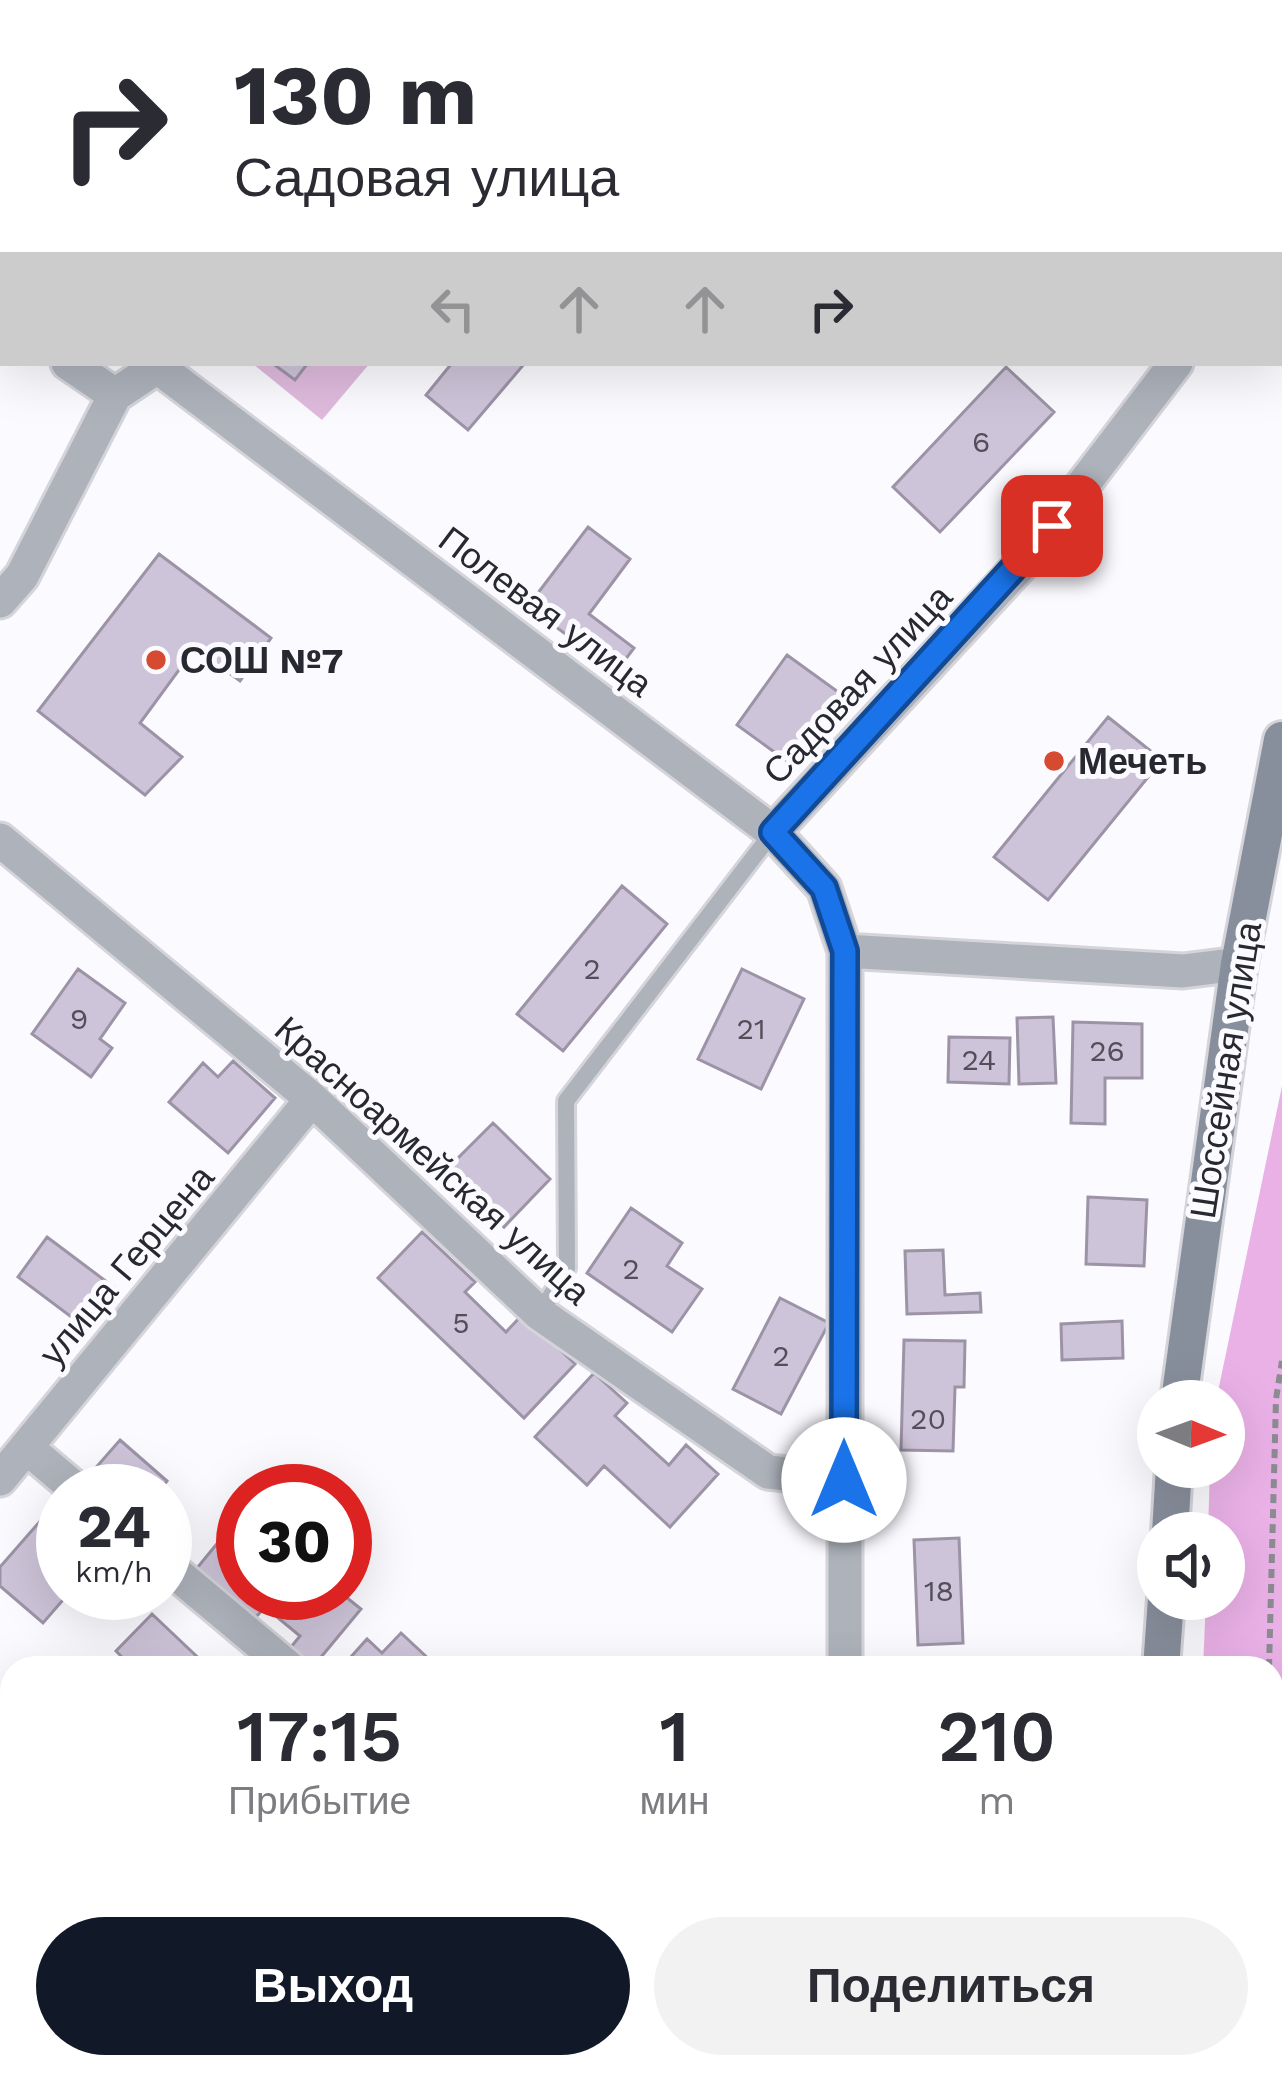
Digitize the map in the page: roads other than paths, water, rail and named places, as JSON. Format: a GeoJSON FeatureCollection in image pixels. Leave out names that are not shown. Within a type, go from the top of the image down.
{"type":"FeatureCollection","features":[{"type":"Feature","properties":{"kind":"main road","name":"Шоссейная улица"},"geometry":{"type":"LineString","coordinates":[[1182,1380],[1239,964],[1282,740]]}},
{"type":"Feature","properties":{"kind":"main road"},"geometry":{"type":"LineString","coordinates":[[1162,1656],[1164,1620]]}},
{"type":"Feature","properties":{"kind":"street"},"geometry":{"type":"LineString","coordinates":[[72,366],[116,395]]}},
{"type":"Feature","properties":{"kind":"street"},"geometry":{"type":"LineString","coordinates":[[0,601],[22,576],[116,395],[160,366]]}},
{"type":"Feature","properties":{"kind":"street","name":"Полевая улица"},"geometry":{"type":"LineString","coordinates":[[162,366],[773,832],[824,888],[845,951],[845,1656]]}},
{"type":"Feature","properties":{"kind":"street","name":"Садовая улица"},"geometry":{"type":"LineString","coordinates":[[773,832],[1027,558],[1174,366]]}},
{"type":"Feature","properties":{"kind":"street","name":"Красноармейская улица"},"geometry":{"type":"LineString","coordinates":[[0,840],[312,1099],[540,1314],[768,1472],[844,1480]]}},
{"type":"Feature","properties":{"kind":"street"},"geometry":{"type":"LineString","coordinates":[[845,951],[1184,971],[1239,964]]}},
{"type":"Feature","properties":{"kind":"street","name":"улица Герцена"},"geometry":{"type":"LineString","coordinates":[[0,1479],[312,1099]]}},
{"type":"Feature","properties":{"kind":"street"},"geometry":{"type":"LineString","coordinates":[[26,1447],[46,1464]]}},
{"type":"Feature","properties":{"kind":"street"},"geometry":{"type":"LineString","coordinates":[[192,1587],[275,1656]]}},
{"type":"Feature","properties":{"kind":"lane"},"geometry":{"type":"LineString","coordinates":[[540,1314],[567,1268],[566,1101],[773,832]]}},
{"type":"Feature","properties":{"kind":"place","name":"СОШ №7"},"geometry":{"type":"Point","coordinates":[156,660]}},
{"type":"Feature","properties":{"kind":"place","name":"Мечеть"},"geometry":{"type":"Point","coordinates":[1054,761]}}]}
